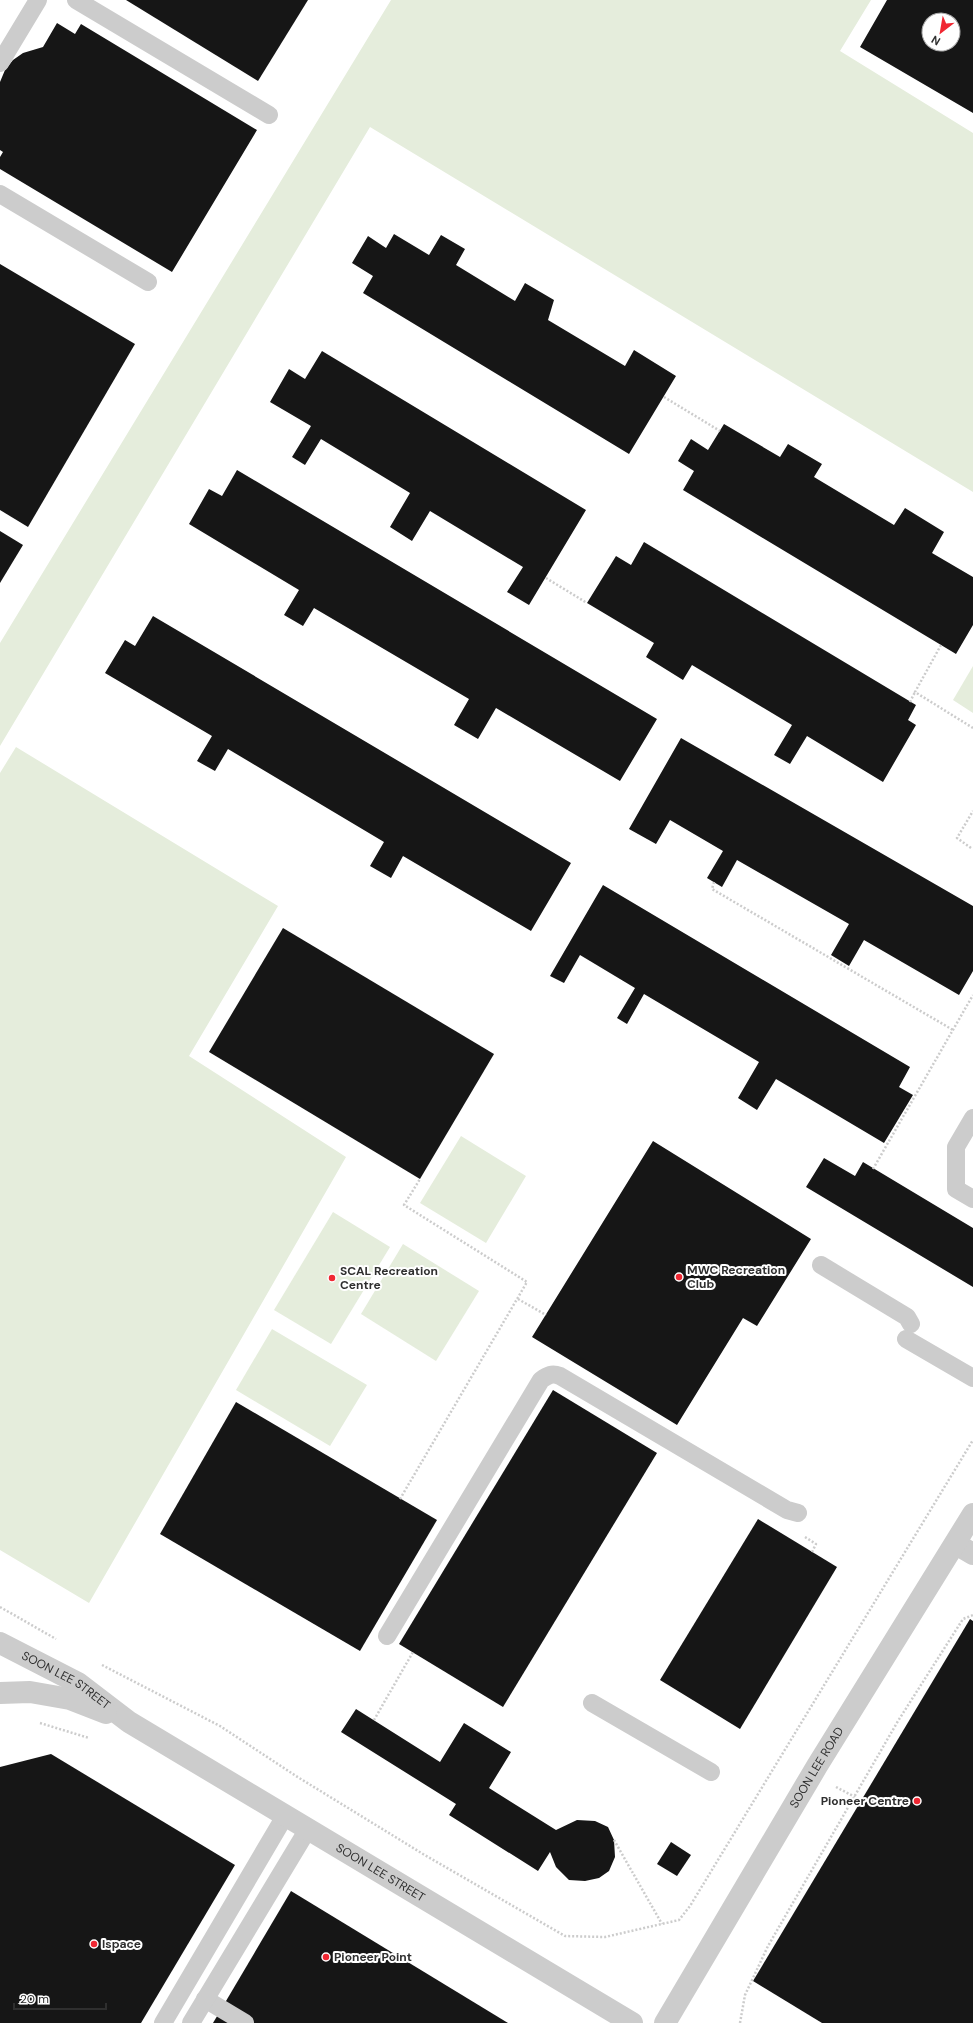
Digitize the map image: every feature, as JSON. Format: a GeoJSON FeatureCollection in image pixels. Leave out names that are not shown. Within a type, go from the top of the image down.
{"type":"FeatureCollection","features":[{"type":"Feature","properties":{"kind":"street","name":"SOON LEE ROAD"},"geometry":{"type":"LineString","coordinates":[[665,2023],[817,1766],[964,1549],[973,1514]]}},
{"type":"Feature","properties":{"kind":"street","name":"SOON LEE STREET"},"geometry":{"type":"LineString","coordinates":[[0,1643],[78,1683],[129,1722],[632,2023]]}},
{"type":"Feature","properties":{"kind":"street","name":"SOON LEE STREET"},"geometry":{"type":"LineString","coordinates":[[0,1693],[30,1692],[70,1699],[129,1722]]}},
{"type":"Feature","properties":{"kind":"lane"},"geometry":{"type":"LineString","coordinates":[[0,63],[38,0]]}},
{"type":"Feature","properties":{"kind":"lane"},"geometry":{"type":"LineString","coordinates":[[76,0],[269,115]]}},
{"type":"Feature","properties":{"kind":"lane"},"geometry":{"type":"LineString","coordinates":[[0,194],[148,282]]}},
{"type":"Feature","properties":{"kind":"lane"},"geometry":{"type":"LineString","coordinates":[[973,1118],[956,1147],[956,1189],[973,1199]]}},
{"type":"Feature","properties":{"kind":"lane"},"geometry":{"type":"LineString","coordinates":[[821,1265],[907,1317],[908,1332],[973,1378]]}},
{"type":"Feature","properties":{"kind":"lane"},"geometry":{"type":"LineString","coordinates":[[387,1636],[541,1380],[548,1375],[555,1374],[560,1376],[787,1510],[798,1513]]}},
{"type":"Feature","properties":{"kind":"lane"},"geometry":{"type":"LineString","coordinates":[[592,1703],[711,1772]]}},
{"type":"Feature","properties":{"kind":"lane"},"geometry":{"type":"LineString","coordinates":[[163,2023],[285,1816]]}},
{"type":"Feature","properties":{"kind":"lane"},"geometry":{"type":"LineString","coordinates":[[191,2023],[308,1829]]}},
{"type":"Feature","properties":{"kind":"lane"},"geometry":{"type":"LineString","coordinates":[[205,1999],[245,2023]]}},
{"type":"Feature","properties":{"kind":"path"},"geometry":{"type":"LineString","coordinates":[[664,397],[720,431]]}},
{"type":"Feature","properties":{"kind":"path"},"geometry":{"type":"LineString","coordinates":[[546,578],[587,603]]}},
{"type":"Feature","properties":{"kind":"path"},"geometry":{"type":"LineString","coordinates":[[910,702],[942,645]]}},
{"type":"Feature","properties":{"kind":"path"},"geometry":{"type":"LineString","coordinates":[[915,692],[973,728]]}},
{"type":"Feature","properties":{"kind":"path"},"geometry":{"type":"LineString","coordinates":[[971,848],[957,838],[973,811]]}},
{"type":"Feature","properties":{"kind":"path"},"geometry":{"type":"LineString","coordinates":[[714,882],[712,889],[953,1030]]}},
{"type":"Feature","properties":{"kind":"path"},"geometry":{"type":"LineString","coordinates":[[873,1169],[973,995]]}},
{"type":"Feature","properties":{"kind":"path"},"geometry":{"type":"LineString","coordinates":[[400,1499],[527,1282],[404,1205],[420,1179]]}},
{"type":"Feature","properties":{"kind":"path"},"geometry":{"type":"LineString","coordinates":[[518,1299],[546,1315]]}},
{"type":"Feature","properties":{"kind":"path"},"geometry":{"type":"LineString","coordinates":[[96,1662],[220,1726],[296,1776],[423,1854],[565,1936],[605,1937],[679,1920],[690,1906],[973,1440]]}},
{"type":"Feature","properties":{"kind":"path"},"geometry":{"type":"LineString","coordinates":[[0,1608],[62,1643]]}},
{"type":"Feature","properties":{"kind":"path"},"geometry":{"type":"LineString","coordinates":[[740,2023],[746,1996],[768,1946],[801,1887],[920,1685],[963,1618],[973,1615]]}},
{"type":"Feature","properties":{"kind":"path"},"geometry":{"type":"LineString","coordinates":[[374,1720],[413,1652]]}},
{"type":"Feature","properties":{"kind":"path"},"geometry":{"type":"LineString","coordinates":[[614,1840],[662,1924]]}},
{"type":"Feature","properties":{"kind":"green space"},"geometry":{"type":"Polygon","coordinates":[[[391,0],[871,0],[840,51],[973,133],[973,492],[370,127],[0,746],[0,643],[391,0]]]}},
{"type":"Feature","properties":{"kind":"green space"},"geometry":{"type":"Polygon","coordinates":[[[973,666],[973,713],[953,700],[973,666]]]}},
{"type":"Feature","properties":{"kind":"green space"},"geometry":{"type":"Polygon","coordinates":[[[16,747],[278,906],[189,1056],[346,1157],[89,1603],[0,1550],[0,773],[16,747]]]}},
{"type":"Feature","properties":{"kind":"green space"},"geometry":{"type":"Polygon","coordinates":[[[461,1136],[526,1176],[486,1243],[420,1203],[461,1136]]]}},
{"type":"Feature","properties":{"kind":"green space","name":"SCAL Recreation Centre"},"geometry":{"type":"Polygon","coordinates":[[[333,1212],[390,1247],[331,1344],[274,1310],[333,1212]]]}},
{"type":"Feature","properties":{"kind":"green space"},"geometry":{"type":"Polygon","coordinates":[[[403,1244],[479,1291],[436,1361],[361,1314],[403,1244]]]}},
{"type":"Feature","properties":{"kind":"green space"},"geometry":{"type":"Polygon","coordinates":[[[272,1329],[367,1385],[330,1446],[236,1390],[272,1329]]]}},
{"type":"Feature","properties":{"kind":"building"},"geometry":{"type":"Polygon","coordinates":[[[126,0],[308,0],[258,81],[126,0]]]}},
{"type":"Feature","properties":{"kind":"building"},"geometry":{"type":"Polygon","coordinates":[[[887,0],[973,0],[973,113],[860,47],[887,0]]]}},
{"type":"Feature","properties":{"kind":"building"},"geometry":{"type":"Polygon","coordinates":[[[57,23],[75,34],[81,24],[257,130],[172,272],[0,169],[0,157],[3,152],[0,150],[0,82],[5,70],[13,60],[23,53],[43,47],[57,23]]]}},
{"type":"Feature","properties":{"kind":"building"},"geometry":{"type":"Polygon","coordinates":[[[394,234],[429,255],[441,235],[465,249],[456,265],[515,301],[525,283],[554,300],[548,320],[625,366],[634,350],[676,376],[629,454],[363,293],[373,276],[352,263],[368,236],[386,248],[394,234]]]}},
{"type":"Feature","properties":{"kind":"building"},"geometry":{"type":"Polygon","coordinates":[[[0,264],[135,344],[28,527],[0,510],[0,264]]]}},
{"type":"Feature","properties":{"kind":"building"},"geometry":{"type":"Polygon","coordinates":[[[322,351],[586,510],[529,605],[507,592],[523,567],[430,511],[412,541],[390,527],[410,493],[321,439],[305,465],[292,457],[311,426],[270,402],[289,369],[305,379],[322,351]]]}},
{"type":"Feature","properties":{"kind":"building"},"geometry":{"type":"Polygon","coordinates":[[[724,424],[780,457],[788,444],[822,464],[814,477],[894,525],[905,508],[944,532],[932,553],[973,577],[973,625],[956,654],[683,490],[694,471],[678,461],[691,439],[708,450],[724,424]]]}},
{"type":"Feature","properties":{"kind":"building"},"geometry":{"type":"Polygon","coordinates":[[[237,470],[657,719],[620,781],[496,708],[478,739],[454,725],[469,699],[314,608],[303,626],[284,615],[299,590],[189,524],[209,489],[222,496],[237,470]]]}},
{"type":"Feature","properties":{"kind":"building"},"geometry":{"type":"Polygon","coordinates":[[[0,531],[23,545],[0,583],[0,531]]]}},
{"type":"Feature","properties":{"kind":"building"},"geometry":{"type":"Polygon","coordinates":[[[644,542],[916,705],[908,720],[916,725],[883,782],[807,736],[790,764],[774,755],[792,725],[692,665],[683,680],[646,657],[654,643],[587,603],[616,556],[631,565],[644,542]]]}},
{"type":"Feature","properties":{"kind":"building"},"geometry":{"type":"Polygon","coordinates":[[[153,616],[571,863],[531,931],[403,856],[391,878],[370,866],[384,842],[228,749],[215,771],[197,761],[212,736],[105,673],[125,640],[135,646],[153,616]]]}},
{"type":"Feature","properties":{"kind":"building"},"geometry":{"type":"Polygon","coordinates":[[[681,738],[973,906],[973,971],[959,995],[864,940],[849,966],[831,955],[849,924],[737,860],[722,887],[707,878],[723,851],[670,820],[656,844],[629,829],[681,738]]]}},
{"type":"Feature","properties":{"kind":"building"},"geometry":{"type":"Polygon","coordinates":[[[603,885],[910,1067],[899,1087],[913,1095],[884,1143],[776,1079],[757,1110],[738,1098],[759,1062],[644,994],[627,1024],[617,1018],[635,988],[580,955],[564,983],[550,976],[603,885]]]}},
{"type":"Feature","properties":{"kind":"building"},"geometry":{"type":"Polygon","coordinates":[[[283,928],[494,1054],[420,1179],[209,1052],[283,928]]]}},
{"type":"Feature","properties":{"kind":"building","name":"MWC Recreation Club"},"geometry":{"type":"Polygon","coordinates":[[[653,1141],[811,1239],[757,1326],[743,1318],[677,1425],[532,1337],[653,1141]]]}},
{"type":"Feature","properties":{"kind":"building"},"geometry":{"type":"Polygon","coordinates":[[[824,1158],[855,1176],[863,1162],[973,1228],[973,1287],[806,1187],[824,1158]]]}},
{"type":"Feature","properties":{"kind":"building"},"geometry":{"type":"Polygon","coordinates":[[[553,1390],[657,1453],[503,1707],[399,1644],[553,1390]]]}},
{"type":"Feature","properties":{"kind":"building"},"geometry":{"type":"Polygon","coordinates":[[[236,1402],[437,1520],[360,1651],[160,1534],[236,1402]]]}},
{"type":"Feature","properties":{"kind":"building"},"geometry":{"type":"Polygon","coordinates":[[[758,1519],[837,1567],[740,1729],[660,1680],[758,1519]]]}},
{"type":"Feature","properties":{"kind":"building","name":"Pioneer Centre"},"geometry":{"type":"Polygon","coordinates":[[[970,1619],[973,1621],[973,2023],[822,2023],[753,1981],[970,1619]]]}},
{"type":"Feature","properties":{"kind":"building"},"geometry":{"type":"Polygon","coordinates":[[[356,1709],[440,1762],[464,1723],[511,1752],[489,1788],[556,1830],[577,1820],[595,1821],[608,1827],[614,1840],[615,1857],[609,1871],[599,1878],[585,1881],[569,1880],[556,1867],[550,1852],[538,1871],[449,1815],[456,1804],[341,1732],[356,1709]]]}},
{"type":"Feature","properties":{"kind":"building","name":"Ispace"},"geometry":{"type":"Polygon","coordinates":[[[51,1754],[235,1865],[141,2023],[0,2023],[0,1767],[51,1754]]]}},
{"type":"Feature","properties":{"kind":"building"},"geometry":{"type":"Polygon","coordinates":[[[671,1842],[691,1855],[677,1876],[657,1864],[671,1842]]]}},
{"type":"Feature","properties":{"kind":"building","name":"Pioneer Point"},"geometry":{"type":"Polygon","coordinates":[[[291,1891],[508,2023],[213,2023],[291,1891]]]}},
{"type":"Feature","properties":{"kind":"place","name":"MWC Recreation Club"},"geometry":{"type":"Point","coordinates":[679,1277]}},
{"type":"Feature","properties":{"kind":"place","name":"SCAL Recreation Centre"},"geometry":{"type":"Point","coordinates":[332,1278]}},
{"type":"Feature","properties":{"kind":"place","name":"Pioneer Centre"},"geometry":{"type":"Point","coordinates":[917,1801]}},
{"type":"Feature","properties":{"kind":"place","name":"Ispace"},"geometry":{"type":"Point","coordinates":[94,1944]}},
{"type":"Feature","properties":{"kind":"place","name":"Pioneer Point"},"geometry":{"type":"Point","coordinates":[326,1957]}}]}
